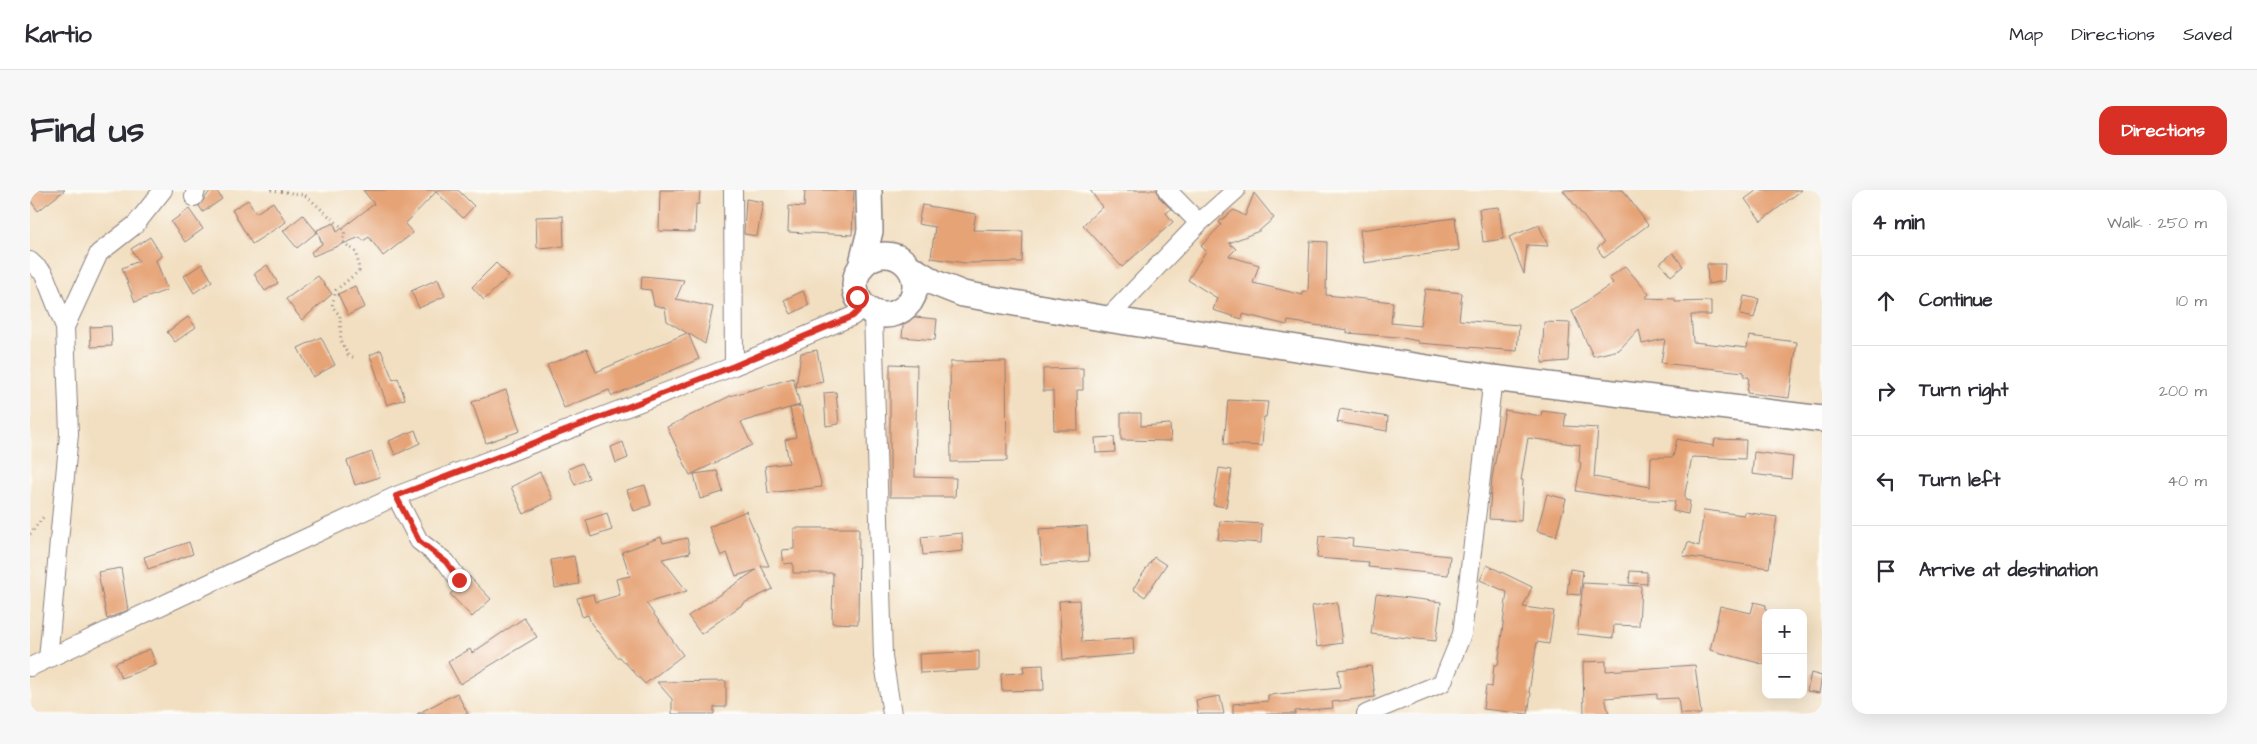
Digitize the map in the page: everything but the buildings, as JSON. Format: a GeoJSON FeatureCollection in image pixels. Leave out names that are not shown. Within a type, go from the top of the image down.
{"type":"FeatureCollection","features":[{"type":"Feature","properties":{"kind":"main road"},"geometry":{"type":"LineString","coordinates":[[869,202],[887,245],[904,263],[915,281],[913,297],[904,309]]}},
{"type":"Feature","properties":{"kind":"main road"},"geometry":{"type":"LineString","coordinates":[[869,202],[870,231],[861,267],[855,282],[855,289],[868,310],[889,316],[932,300],[963,294]]}},
{"type":"Feature","properties":{"kind":"main road"},"geometry":{"type":"LineString","coordinates":[[861,267],[867,261],[881,255],[904,263],[935,282],[963,294],[1107,319],[1493,378],[1822,419]]}},
{"type":"Feature","properties":{"kind":"street"},"geometry":{"type":"LineString","coordinates":[[65,327],[99,253],[135,225],[163,190]]}},
{"type":"Feature","properties":{"kind":"street"},"geometry":{"type":"LineString","coordinates":[[733,190],[734,366]]}},
{"type":"Feature","properties":{"kind":"street"},"geometry":{"type":"LineString","coordinates":[[1167,190],[1199,223]]}},
{"type":"Feature","properties":{"kind":"street"},"geometry":{"type":"LineString","coordinates":[[1107,319],[1199,223],[1236,190]]}},
{"type":"Feature","properties":{"kind":"street"},"geometry":{"type":"LineString","coordinates":[[30,261],[44,274],[65,327],[69,434],[48,659]]}},
{"type":"Feature","properties":{"kind":"street"},"geometry":{"type":"LineString","coordinates":[[30,667],[396,496],[734,366],[868,310],[883,657],[892,714]]}},
{"type":"Feature","properties":{"kind":"street"},"geometry":{"type":"LineString","coordinates":[[1366,714],[1442,683],[1462,634],[1493,378]]}},
{"type":"Feature","properties":{"kind":"street"},"geometry":{"type":"LineString","coordinates":[[396,496],[419,541],[446,562],[459,580]]}},
{"type":"Feature","properties":{"kind":"path"},"geometry":{"type":"LineString","coordinates":[[271,190],[305,195],[345,230],[344,242],[357,253],[359,271],[336,290],[332,306],[340,316],[341,341],[348,355],[355,358]]}},
{"type":"Feature","properties":{"kind":"route"},"geometry":{"type":"LineString","coordinates":[[459,580],[446,562],[419,541],[396,496],[734,366],[853,316],[863,306],[857,297]]}}]}
